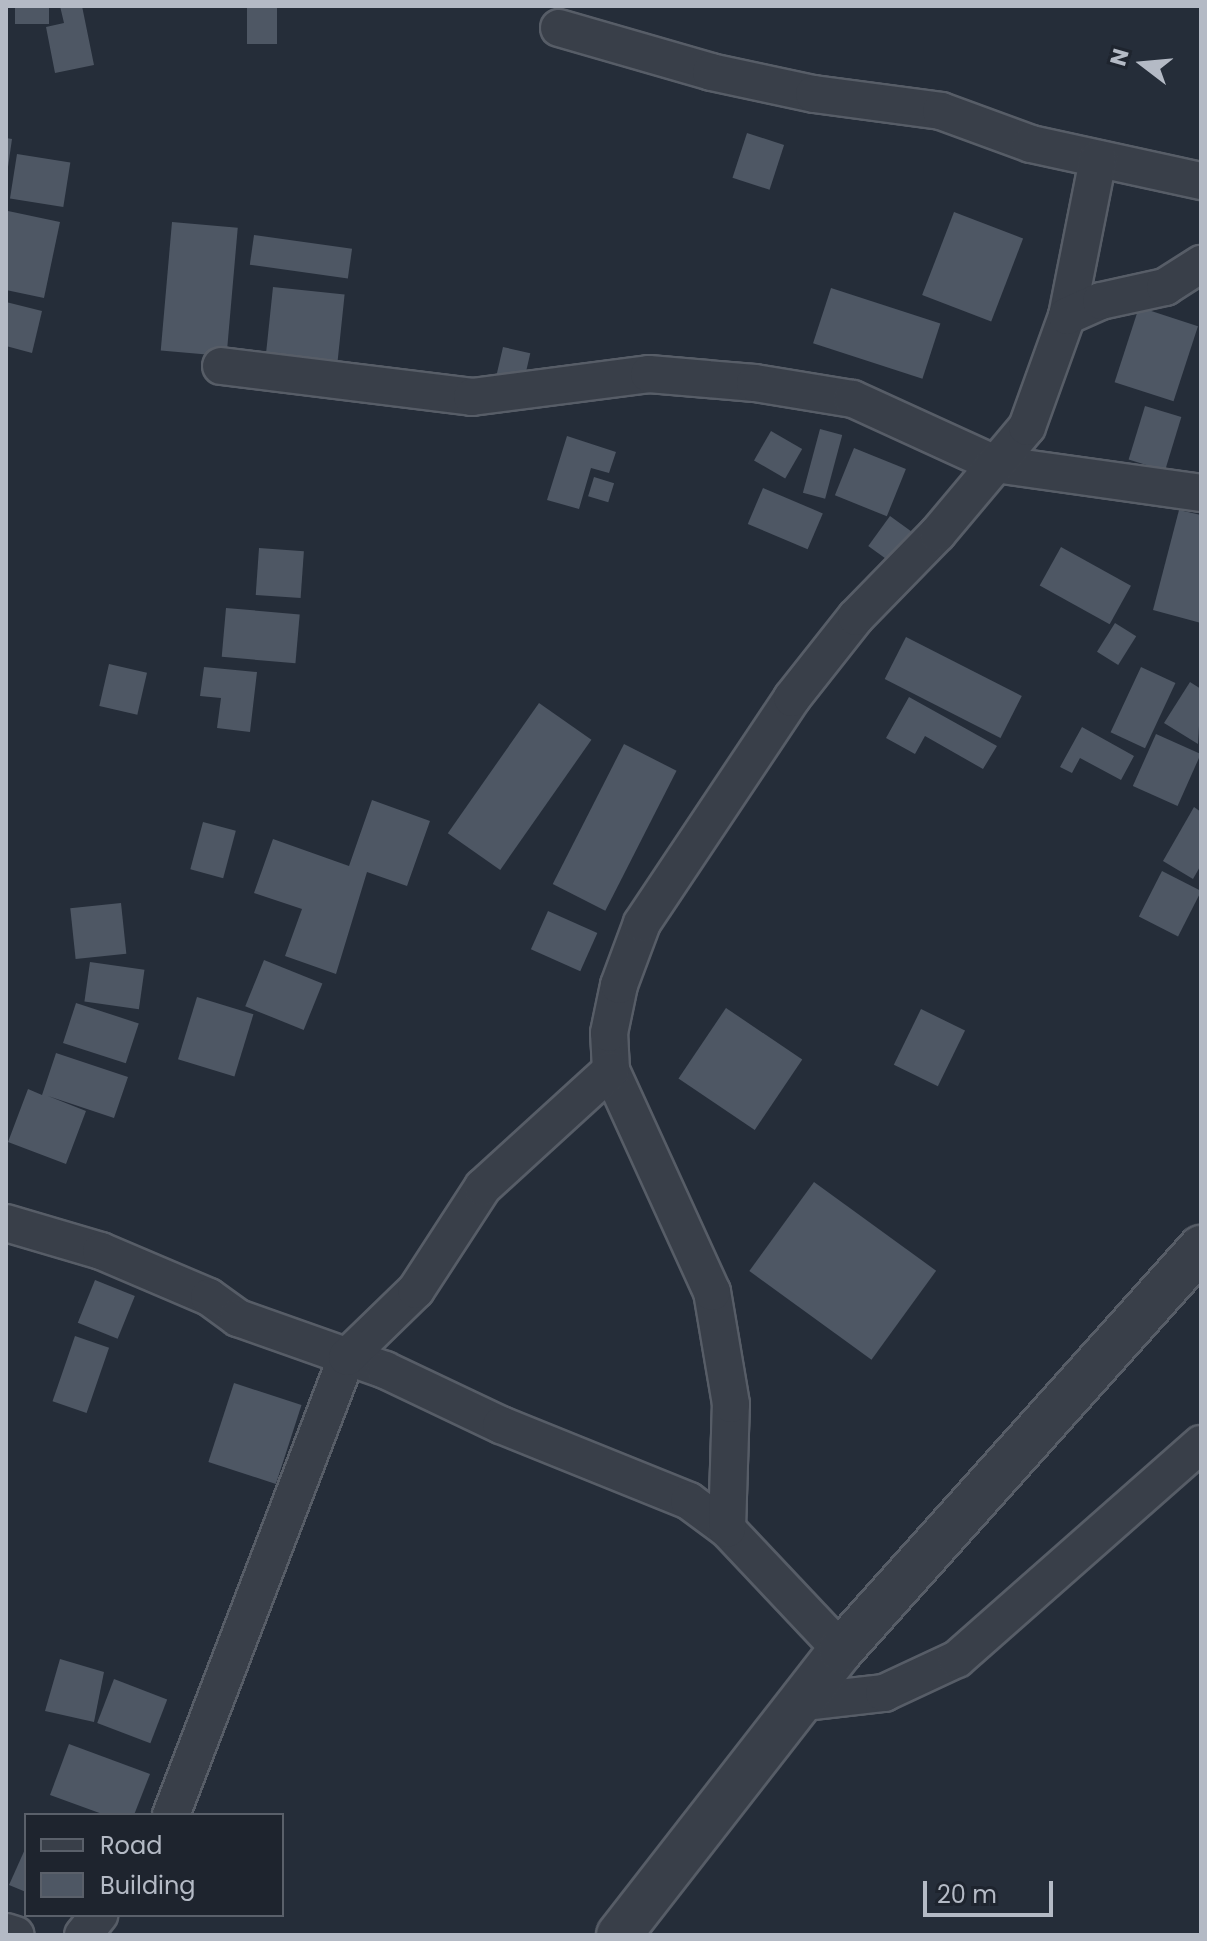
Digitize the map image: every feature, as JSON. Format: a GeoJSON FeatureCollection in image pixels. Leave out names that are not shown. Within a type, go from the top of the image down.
{"type":"FeatureCollection","features":[{"type":"Feature","properties":{"kind":"street"},"geometry":{"type":"LineString","coordinates":[[559,28],[726,75],[814,94],[941,111],[1031,144],[1201,181]]}},
{"type":"Feature","properties":{"kind":"street"},"geometry":{"type":"LineString","coordinates":[[727,1529],[731,1404],[712,1292],[611,1070],[609,1033],[619,985],[642,923],[792,698],[856,617],[1027,427],[1067,316],[1098,159]]}},
{"type":"Feature","properties":{"kind":"street"},"geometry":{"type":"LineString","coordinates":[[1067,316],[1101,301],[1165,287],[1201,264]]}},
{"type":"Feature","properties":{"kind":"street"},"geometry":{"type":"LineString","coordinates":[[221,366],[472,397],[649,374],[755,383],[853,399],[995,464],[1201,493]]}},
{"type":"Feature","properties":{"kind":"street"},"geometry":{"type":"LineString","coordinates":[[172,1813],[347,1357],[416,1290],[483,1187],[611,1070]]}},
{"type":"Feature","properties":{"kind":"street"},"geometry":{"type":"LineString","coordinates":[[6,1223],[101,1251],[209,1297],[238,1318],[347,1357],[689,1501],[727,1529],[841,1650]]}},
{"type":"Feature","properties":{"kind":"street"},"geometry":{"type":"LineString","coordinates":[[619,1935],[804,1702],[841,1650],[1201,1248]]}},
{"type":"Feature","properties":{"kind":"street"},"geometry":{"type":"LineString","coordinates":[[804,1702],[884,1693],[957,1659],[1201,1444]]}},
{"type":"Feature","properties":{"kind":"street"},"geometry":{"type":"LineString","coordinates":[[83,1935],[97,1917]]}},
{"type":"Feature","properties":{"kind":"street"},"geometry":{"type":"LineString","coordinates":[[6,1932],[16,1935]]}},
{"type":"Feature","properties":{"kind":"building"},"geometry":{"type":"Polygon","coordinates":[[[15,6],[49,6],[49,24],[15,24],[15,6]]]}},
{"type":"Feature","properties":{"kind":"building"},"geometry":{"type":"Polygon","coordinates":[[[60,6],[82,6],[94,65],[55,73],[46,27],[64,23],[60,6]]]}},
{"type":"Feature","properties":{"kind":"building"},"geometry":{"type":"Polygon","coordinates":[[[247,6],[277,6],[277,44],[247,44],[247,6]]]}},
{"type":"Feature","properties":{"kind":"building"},"geometry":{"type":"Polygon","coordinates":[[[747,133],[784,145],[770,190],[732,178],[747,133]]]}},
{"type":"Feature","properties":{"kind":"building"},"geometry":{"type":"Polygon","coordinates":[[[6,138],[12,139],[8,167],[6,166],[6,138]]]}},
{"type":"Feature","properties":{"kind":"building"},"geometry":{"type":"Polygon","coordinates":[[[17,154],[70,162],[63,207],[10,198],[17,154]]]}},
{"type":"Feature","properties":{"kind":"building"},"geometry":{"type":"Polygon","coordinates":[[[8,211],[60,222],[44,298],[6,290],[8,211]]]}},
{"type":"Feature","properties":{"kind":"building"},"geometry":{"type":"Polygon","coordinates":[[[954,212],[1023,239],[991,322],[922,295],[954,212]]]}},
{"type":"Feature","properties":{"kind":"building"},"geometry":{"type":"Polygon","coordinates":[[[172,222],[238,228],[227,356],[161,351],[172,222]]]}},
{"type":"Feature","properties":{"kind":"building"},"geometry":{"type":"Polygon","coordinates":[[[254,235],[352,249],[348,278],[250,265],[254,235]]]}},
{"type":"Feature","properties":{"kind":"building"},"geometry":{"type":"Polygon","coordinates":[[[273,287],[345,295],[338,360],[266,353],[273,287]]]}},
{"type":"Feature","properties":{"kind":"building"},"geometry":{"type":"Polygon","coordinates":[[[831,288],[940,324],[922,379],[813,343],[831,288]]]}},
{"type":"Feature","properties":{"kind":"building"},"geometry":{"type":"Polygon","coordinates":[[[6,302],[42,311],[32,353],[6,346],[6,302]]]}},
{"type":"Feature","properties":{"kind":"building"},"geometry":{"type":"Polygon","coordinates":[[[1139,307],[1198,326],[1174,401],[1115,382],[1139,307]]]}},
{"type":"Feature","properties":{"kind":"building"},"geometry":{"type":"Polygon","coordinates":[[[503,347],[530,353],[524,382],[496,375],[503,347]]]}},
{"type":"Feature","properties":{"kind":"building"},"geometry":{"type":"Polygon","coordinates":[[[1145,406],[1181,417],[1165,471],[1129,460],[1145,406]]]}},
{"type":"Feature","properties":{"kind":"building"},"geometry":{"type":"Polygon","coordinates":[[[820,429],[842,435],[825,499],[803,493],[820,429]]]}},
{"type":"Feature","properties":{"kind":"building"},"geometry":{"type":"Polygon","coordinates":[[[771,431],[802,449],[785,478],[754,460],[771,431]]]}},
{"type":"Feature","properties":{"kind":"building"},"geometry":{"type":"Polygon","coordinates":[[[567,436],[616,452],[609,473],[591,468],[579,509],[547,500],[567,436]]]}},
{"type":"Feature","properties":{"kind":"building"},"geometry":{"type":"Polygon","coordinates":[[[854,448],[906,469],[887,516],[835,495],[854,448]]]}},
{"type":"Feature","properties":{"kind":"building"},"geometry":{"type":"Polygon","coordinates":[[[594,477],[614,483],[608,502],[588,496],[594,477]]]}},
{"type":"Feature","properties":{"kind":"building"},"geometry":{"type":"Polygon","coordinates":[[[763,488],[823,513],[808,549],[748,524],[763,488]]]}},
{"type":"Feature","properties":{"kind":"building"},"geometry":{"type":"Polygon","coordinates":[[[1179,510],[1201,515],[1201,623],[1153,610],[1179,510]]]}},
{"type":"Feature","properties":{"kind":"building"},"geometry":{"type":"Polygon","coordinates":[[[890,516],[911,531],[889,561],[868,546],[890,516]]]}},
{"type":"Feature","properties":{"kind":"building"},"geometry":{"type":"Polygon","coordinates":[[[1061,547],[1131,586],[1110,624],[1040,585],[1061,547]]]}},
{"type":"Feature","properties":{"kind":"building"},"geometry":{"type":"Polygon","coordinates":[[[259,548],[304,551],[301,598],[256,595],[259,548]]]}},
{"type":"Feature","properties":{"kind":"building"},"geometry":{"type":"Polygon","coordinates":[[[226,608],[300,614],[295,663],[222,657],[226,608]]]}},
{"type":"Feature","properties":{"kind":"building"},"geometry":{"type":"Polygon","coordinates":[[[1115,623],[1136,636],[1118,665],[1097,652],[1115,623]]]}},
{"type":"Feature","properties":{"kind":"building"},"geometry":{"type":"Polygon","coordinates":[[[906,637],[1022,696],[1000,738],[885,679],[906,637]]]}},
{"type":"Feature","properties":{"kind":"building"},"geometry":{"type":"Polygon","coordinates":[[[109,664],[147,673],[137,715],[99,706],[109,664]]]}},
{"type":"Feature","properties":{"kind":"building"},"geometry":{"type":"Polygon","coordinates":[[[204,667],[257,672],[250,732],[217,728],[221,698],[200,696],[204,667]]]}},
{"type":"Feature","properties":{"kind":"building"},"geometry":{"type":"Polygon","coordinates":[[[1141,667],[1175,683],[1145,748],[1111,732],[1141,667]]]}},
{"type":"Feature","properties":{"kind":"building"},"geometry":{"type":"Polygon","coordinates":[[[1190,682],[1201,689],[1198,744],[1164,723],[1190,682]]]}},
{"type":"Feature","properties":{"kind":"building"},"geometry":{"type":"Polygon","coordinates":[[[909,697],[997,746],[983,769],[925,736],[915,754],[886,738],[909,697]]]}},
{"type":"Feature","properties":{"kind":"building"},"geometry":{"type":"Polygon","coordinates":[[[539,703],[591,740],[500,870],[448,833],[539,703]]]}},
{"type":"Feature","properties":{"kind":"building"},"geometry":{"type":"Polygon","coordinates":[[[1082,727],[1134,756],[1121,780],[1080,758],[1072,773],[1060,767],[1082,727]]]}},
{"type":"Feature","properties":{"kind":"building"},"geometry":{"type":"Polygon","coordinates":[[[1156,734],[1201,754],[1178,806],[1133,786],[1156,734]]]}},
{"type":"Feature","properties":{"kind":"building"},"geometry":{"type":"Polygon","coordinates":[[[624,744],[677,771],[605,911],[553,884],[624,744]]]}},
{"type":"Feature","properties":{"kind":"building"},"geometry":{"type":"Polygon","coordinates":[[[372,800],[430,821],[407,886],[367,872],[336,974],[285,956],[302,909],[254,893],[273,839],[349,866],[372,800]]]}},
{"type":"Feature","properties":{"kind":"building"},"geometry":{"type":"Polygon","coordinates":[[[1194,807],[1201,812],[1201,865],[1193,879],[1163,861],[1194,807]]]}},
{"type":"Feature","properties":{"kind":"building"},"geometry":{"type":"Polygon","coordinates":[[[203,822],[236,831],[223,878],[190,869],[203,822]]]}},
{"type":"Feature","properties":{"kind":"building"},"geometry":{"type":"Polygon","coordinates":[[[1162,871],[1201,891],[1178,936],[1139,916],[1162,871]]]}},
{"type":"Feature","properties":{"kind":"building"},"geometry":{"type":"Polygon","coordinates":[[[121,903],[126,954],[76,959],[70,908],[121,903]]]}},
{"type":"Feature","properties":{"kind":"building"},"geometry":{"type":"Polygon","coordinates":[[[548,911],[597,933],[580,971],[531,949],[548,911]]]}},
{"type":"Feature","properties":{"kind":"building"},"geometry":{"type":"Polygon","coordinates":[[[264,960],[322,984],[304,1030],[245,1006],[264,960]]]}},
{"type":"Feature","properties":{"kind":"building"},"geometry":{"type":"Polygon","coordinates":[[[90,962],[144,970],[139,1009],[84,1002],[90,962]]]}},
{"type":"Feature","properties":{"kind":"building"},"geometry":{"type":"Polygon","coordinates":[[[197,997],[253,1014],[234,1076],[178,1059],[197,997]]]}},
{"type":"Feature","properties":{"kind":"building"},"geometry":{"type":"Polygon","coordinates":[[[76,1003],[139,1023],[126,1063],[63,1043],[76,1003]]]}},
{"type":"Feature","properties":{"kind":"building"},"geometry":{"type":"Polygon","coordinates":[[[726,1008],[802,1059],[755,1130],[678,1078],[726,1008]]]}},
{"type":"Feature","properties":{"kind":"building"},"geometry":{"type":"Polygon","coordinates":[[[921,1009],[965,1030],[938,1086],[894,1065],[921,1009]]]}},
{"type":"Feature","properties":{"kind":"building"},"geometry":{"type":"Polygon","coordinates":[[[56,1053],[128,1077],[114,1118],[48,1096],[86,1111],[66,1164],[8,1142],[28,1089],[42,1095],[56,1053]]]}},
{"type":"Feature","properties":{"kind":"building"},"geometry":{"type":"Polygon","coordinates":[[[814,1182],[936,1271],[872,1360],[749,1271],[814,1182]]]}},
{"type":"Feature","properties":{"kind":"building"},"geometry":{"type":"Polygon","coordinates":[[[95,1280],[135,1296],[118,1339],[78,1323],[95,1280]]]}},
{"type":"Feature","properties":{"kind":"building"},"geometry":{"type":"Polygon","coordinates":[[[75,1336],[109,1348],[87,1413],[53,1401],[75,1336]]]}},
{"type":"Feature","properties":{"kind":"building"},"geometry":{"type":"Polygon","coordinates":[[[234,1383],[302,1405],[276,1484],[208,1462],[234,1383]]]}},
{"type":"Feature","properties":{"kind":"building"},"geometry":{"type":"Polygon","coordinates":[[[60,1659],[104,1672],[94,1722],[45,1711],[60,1659]]]}},
{"type":"Feature","properties":{"kind":"building"},"geometry":{"type":"Polygon","coordinates":[[[114,1679],[167,1699],[150,1743],[97,1723],[114,1679]]]}},
{"type":"Feature","properties":{"kind":"building"},"geometry":{"type":"Polygon","coordinates":[[[69,1744],[150,1774],[135,1813],[100,1813],[50,1795],[69,1744]]]}},
{"type":"Feature","properties":{"kind":"building"},"geometry":{"type":"Polygon","coordinates":[[[24,1851],[24,1891],[9,1885],[24,1851]]]}}]}
